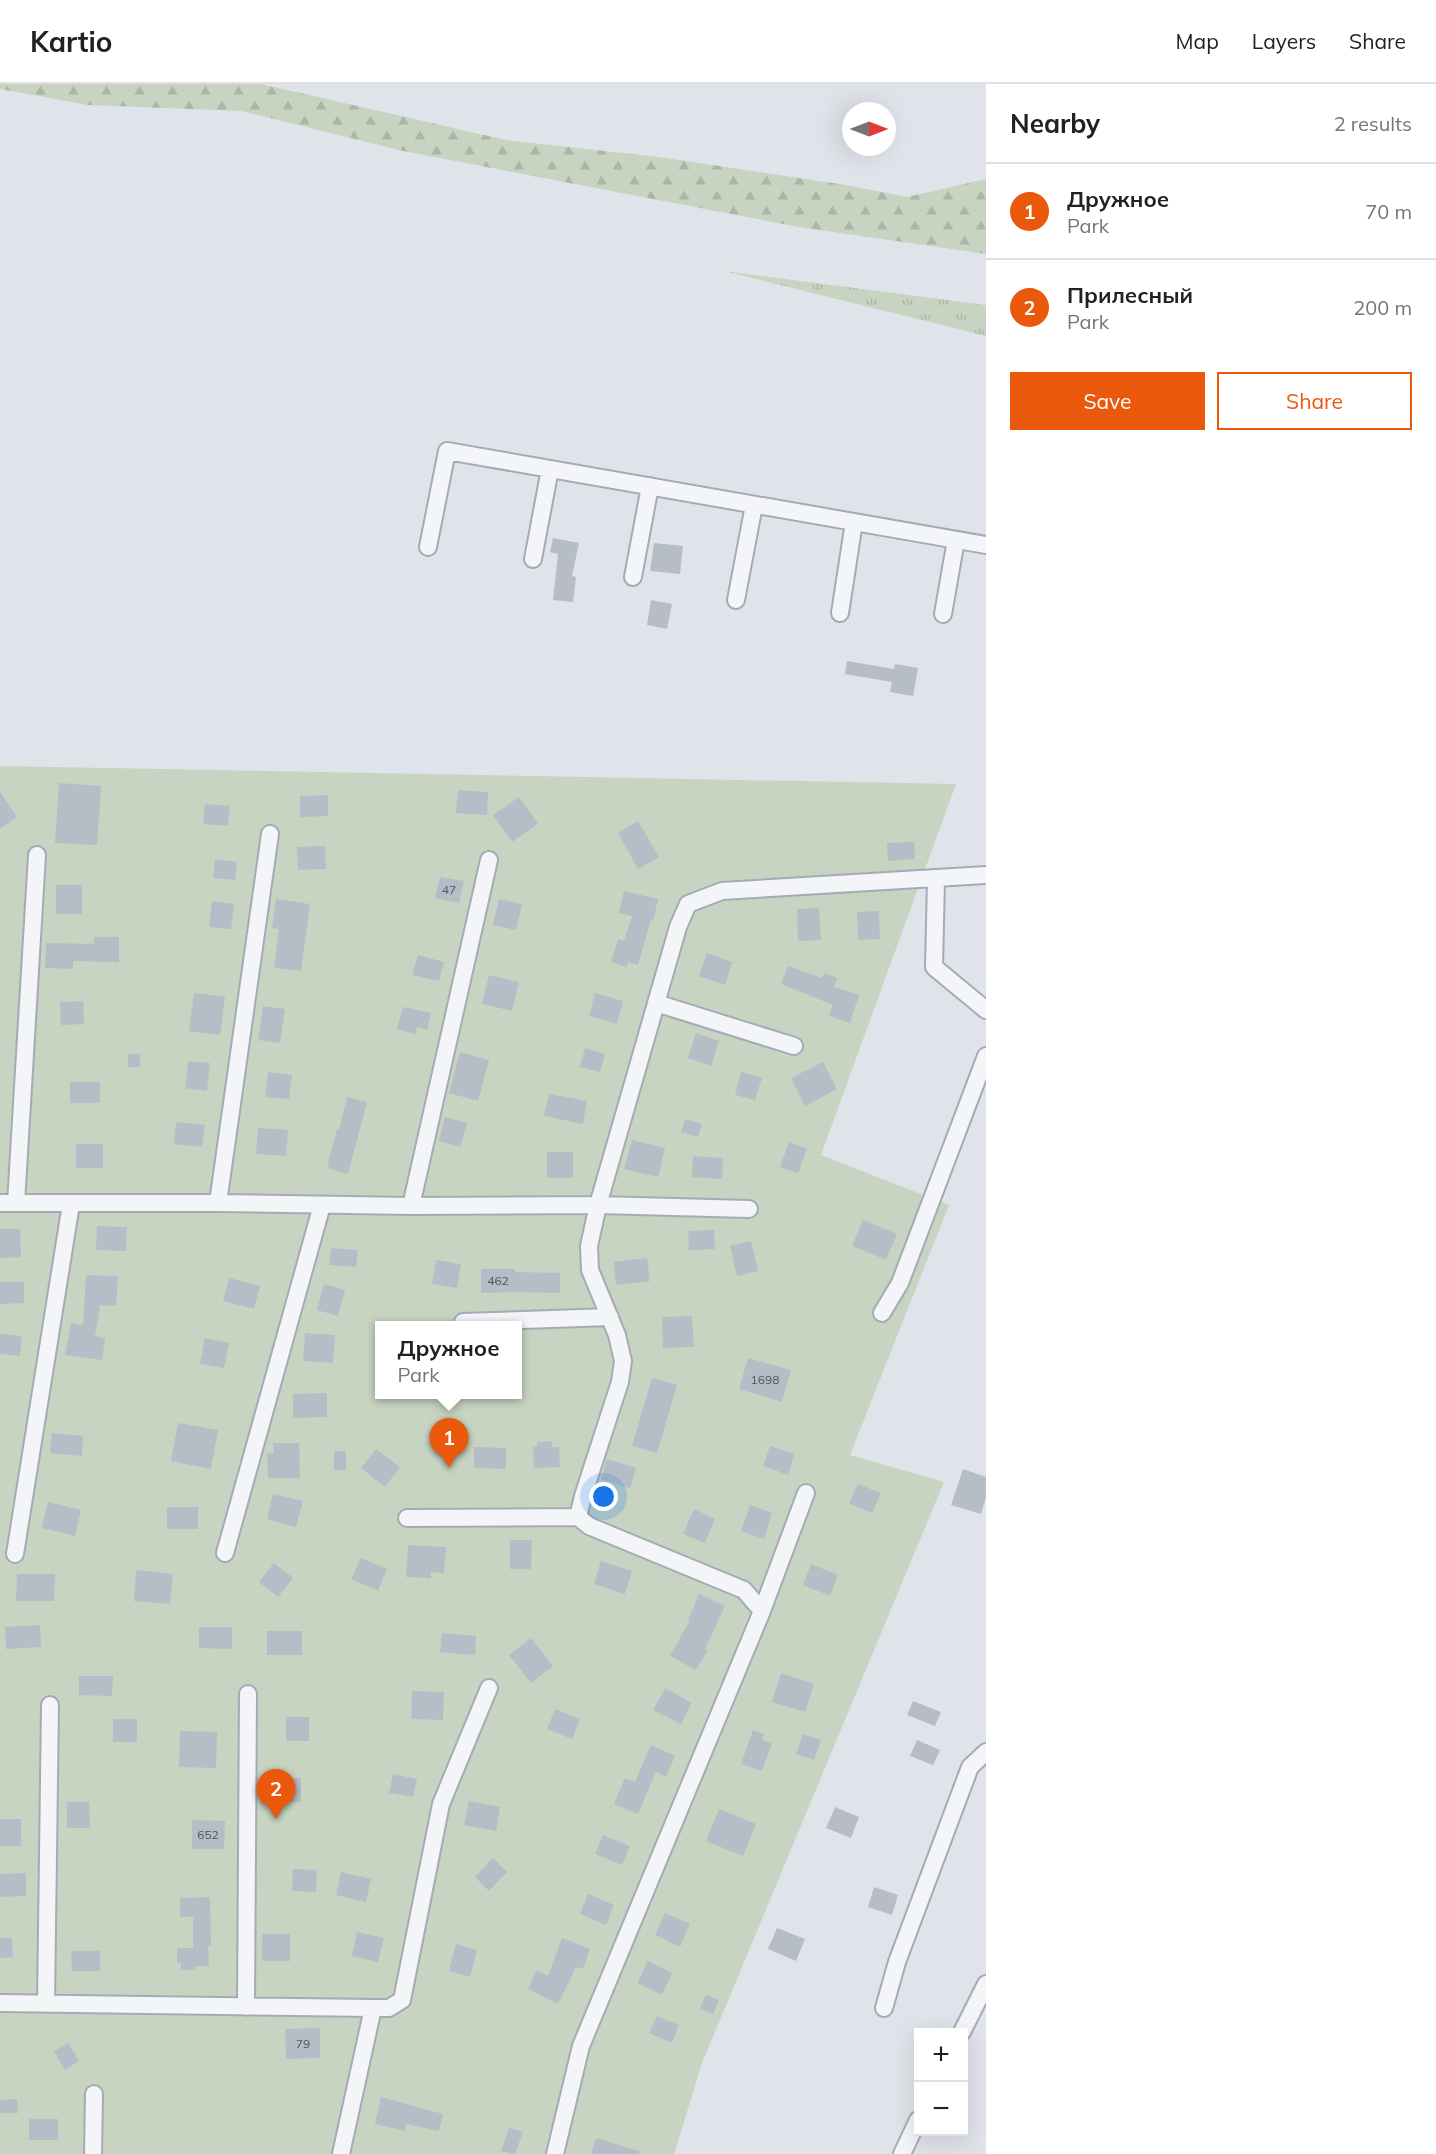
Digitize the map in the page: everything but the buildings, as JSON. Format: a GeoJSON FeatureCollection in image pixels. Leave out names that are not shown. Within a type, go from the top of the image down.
{"type":"FeatureCollection","features":[{"type":"Feature","properties":{"kind":"street"},"geometry":{"type":"LineString","coordinates":[[429,547],[447,451],[986,545]]}},
{"type":"Feature","properties":{"kind":"street"},"geometry":{"type":"LineString","coordinates":[[533,559],[550,469]]}},
{"type":"Feature","properties":{"kind":"street"},"geometry":{"type":"LineString","coordinates":[[633,577],[650,486]]}},
{"type":"Feature","properties":{"kind":"street"},"geometry":{"type":"LineString","coordinates":[[736,600],[754,505]]}},
{"type":"Feature","properties":{"kind":"street"},"geometry":{"type":"LineString","coordinates":[[840,613],[854,522]]}},
{"type":"Feature","properties":{"kind":"street"},"geometry":{"type":"LineString","coordinates":[[943,614],[956,540]]}},
{"type":"Feature","properties":{"kind":"street"},"geometry":{"type":"LineString","coordinates":[[218,1203],[270,834]]}},
{"type":"Feature","properties":{"kind":"street"},"geometry":{"type":"LineString","coordinates":[[37,855],[8,1203],[598,1205],[749,1209]]}},
{"type":"Feature","properties":{"kind":"street"},"geometry":{"type":"LineString","coordinates":[[411,1206],[489,860]]}},
{"type":"Feature","properties":{"kind":"street"},"geometry":{"type":"LineString","coordinates":[[578,1517],[620,1382],[623,1361],[617,1335],[590,1269],[589,1246],[598,1205],[678,927],[688,904],[722,891],[986,875]]}},
{"type":"Feature","properties":{"kind":"street"},"geometry":{"type":"LineString","coordinates":[[936,879],[934,967],[986,1010]]}},
{"type":"Feature","properties":{"kind":"street"},"geometry":{"type":"LineString","coordinates":[[656,1003],[794,1046]]}},
{"type":"Feature","properties":{"kind":"street"},"geometry":{"type":"LineString","coordinates":[[882,1313],[900,1283],[986,1056]]}},
{"type":"Feature","properties":{"kind":"street"},"geometry":{"type":"LineString","coordinates":[[15,1554],[71,1204]]}},
{"type":"Feature","properties":{"kind":"street"},"geometry":{"type":"LineString","coordinates":[[225,1553],[322,1205]]}},
{"type":"Feature","properties":{"kind":"street"},"geometry":{"type":"LineString","coordinates":[[492,1321],[610,1317]]}},
{"type":"Feature","properties":{"kind":"street"},"geometry":{"type":"LineString","coordinates":[[555,2154],[582,2046],[762,1611],[806,1493]]}},
{"type":"Feature","properties":{"kind":"street"},"geometry":{"type":"LineString","coordinates":[[407,1518],[578,1517],[589,1526],[744,1590],[762,1611]]}},
{"type":"Feature","properties":{"kind":"street"},"geometry":{"type":"LineString","coordinates":[[0,2003],[389,2008],[402,2000],[441,1804],[489,1688]]}},
{"type":"Feature","properties":{"kind":"street"},"geometry":{"type":"LineString","coordinates":[[246,2007],[248,1694]]}},
{"type":"Feature","properties":{"kind":"street"},"geometry":{"type":"LineString","coordinates":[[46,2004],[50,1705]]}},
{"type":"Feature","properties":{"kind":"street"},"geometry":{"type":"LineString","coordinates":[[884,2008],[897,1962],[970,1767],[986,1752]]}},
{"type":"Feature","properties":{"kind":"street"},"geometry":{"type":"LineString","coordinates":[[964,2028],[986,1984]]}},
{"type":"Feature","properties":{"kind":"street"},"geometry":{"type":"LineString","coordinates":[[341,2154],[373,2008]]}},
{"type":"Feature","properties":{"kind":"street"},"geometry":{"type":"LineString","coordinates":[[93,2154],[94,2094]]}},
{"type":"Feature","properties":{"kind":"street"},"geometry":{"type":"LineString","coordinates":[[902,2154],[914,2128]]}},
{"type":"Feature","properties":{"kind":"green space"},"geometry":{"type":"Polygon","coordinates":[[[0,84],[261,84],[506,140],[659,157],[846,185],[907,197],[986,179],[986,254],[799,227],[403,151],[242,111],[88,105],[0,89],[0,84]]]}},
{"type":"Feature","properties":{"kind":"green space"},"geometry":{"type":"Polygon","coordinates":[[[724,271],[986,305],[986,336],[724,271]]]}},
{"type":"Feature","properties":{"kind":"green space"},"geometry":{"type":"Polygon","coordinates":[[[0,766],[956,784],[821,1155],[949,1205],[850,1455],[944,1482],[702,2063],[674,2154],[0,2154],[0,766]]]}},
{"type":"Feature","properties":{"kind":"place","name":"Дружное"},"geometry":{"type":"Point","coordinates":[449,1468]}},
{"type":"Feature","properties":{"kind":"place","name":"Прилесный"},"geometry":{"type":"Point","coordinates":[276,1819]}}]}
